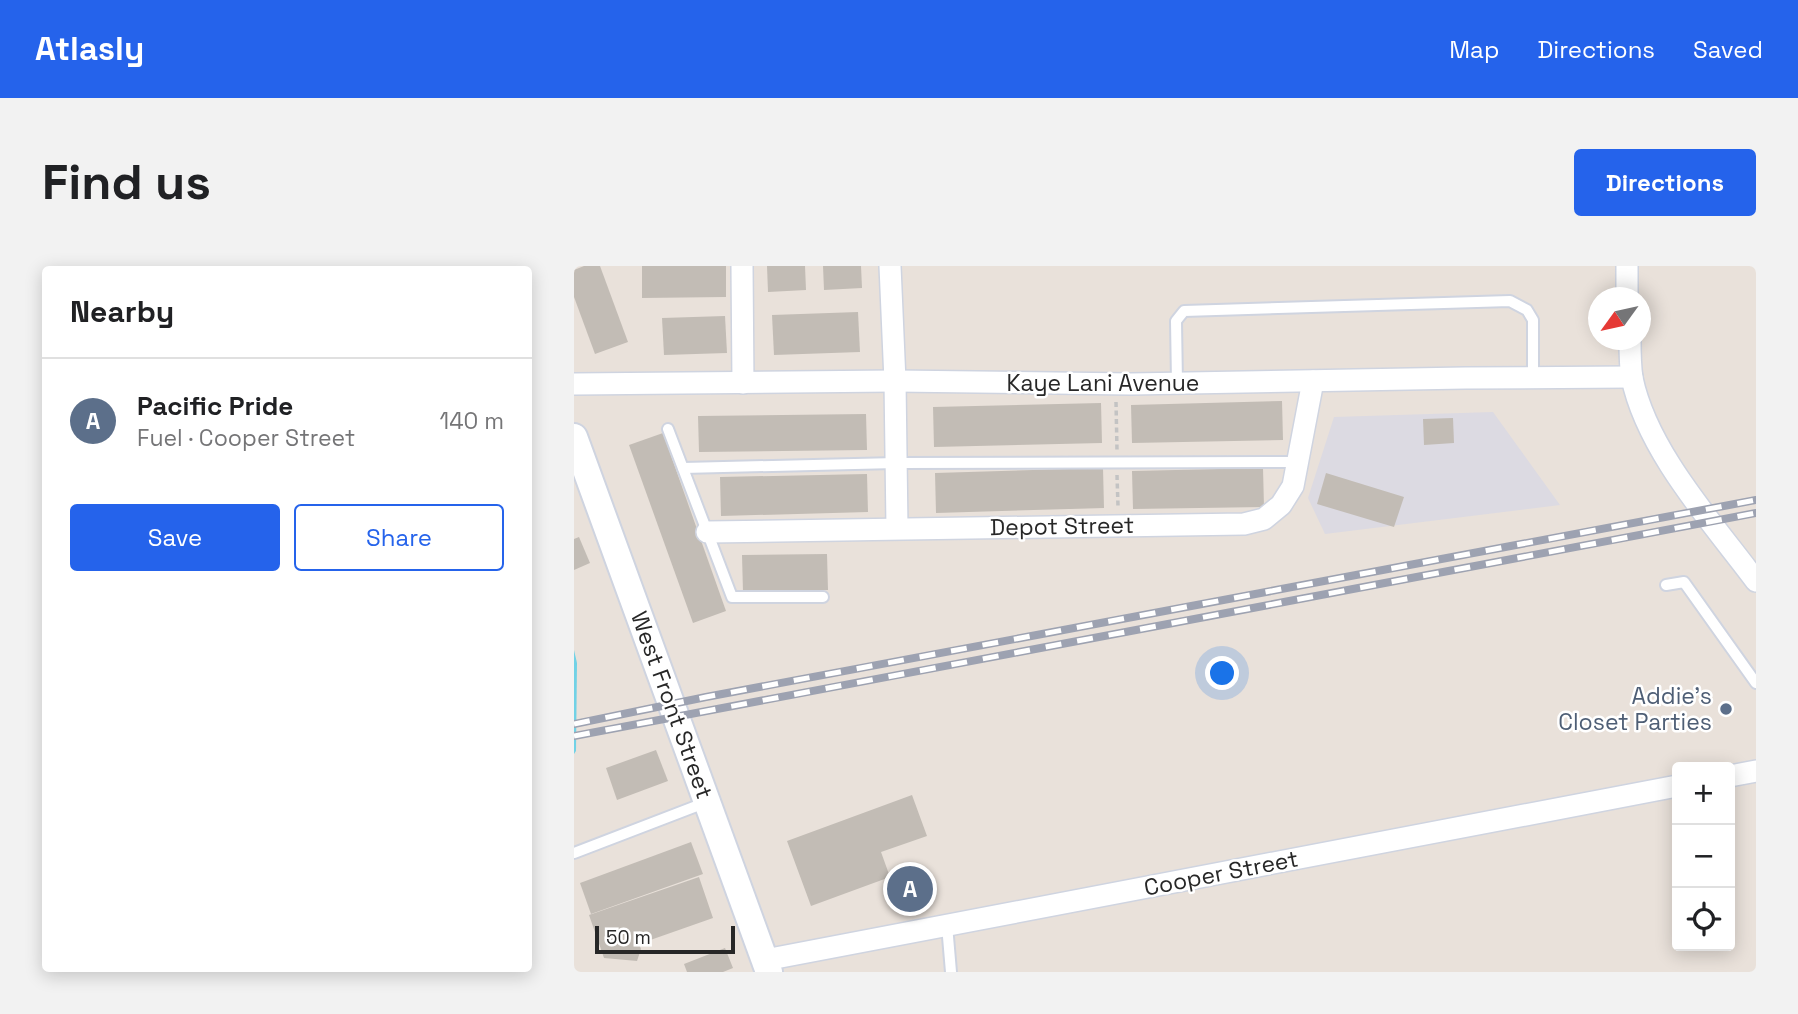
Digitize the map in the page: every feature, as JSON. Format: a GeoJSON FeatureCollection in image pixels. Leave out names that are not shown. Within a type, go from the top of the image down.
{"type":"FeatureCollection","features":[{"type":"Feature","properties":{"kind":"street"},"geometry":{"type":"LineString","coordinates":[[742,266],[743,383]]}},
{"type":"Feature","properties":{"kind":"street"},"geometry":{"type":"LineString","coordinates":[[890,266],[897,528]]}},
{"type":"Feature","properties":{"kind":"street"},"geometry":{"type":"LineString","coordinates":[[1627,266],[1627,287]]}},
{"type":"Feature","properties":{"kind":"street"},"geometry":{"type":"LineString","coordinates":[[1631,350],[1632,377],[1649,429],[1666,458],[1756,581]]}},
{"type":"Feature","properties":{"kind":"street","name":"Kaye Lani Avenue"},"geometry":{"type":"LineString","coordinates":[[574,384],[895,381],[1177,383],[1632,377]]}},
{"type":"Feature","properties":{"kind":"street","name":"Depot Street"},"geometry":{"type":"LineString","coordinates":[[708,532],[1244,524],[1264,519],[1281,505],[1293,485],[1313,381]]}},
{"type":"Feature","properties":{"kind":"street","name":"West Front Street"},"geometry":{"type":"LineString","coordinates":[[574,437],[767,966]]}},
{"type":"Feature","properties":{"kind":"street"},"geometry":{"type":"LineString","coordinates":[[1735,775],[1756,771]]}},
{"type":"Feature","properties":{"kind":"street","name":"Cooper Street"},"geometry":{"type":"LineString","coordinates":[[767,966],[947,925],[1672,787]]}},
{"type":"Feature","properties":{"kind":"lane"},"geometry":{"type":"LineString","coordinates":[[1177,383],[1176,321],[1184,312],[1510,301],[1527,310],[1533,320],[1533,378]]}},
{"type":"Feature","properties":{"kind":"lane"},"geometry":{"type":"LineString","coordinates":[[668,429],[732,597],[823,597]]}},
{"type":"Feature","properties":{"kind":"lane"},"geometry":{"type":"LineString","coordinates":[[683,468],[896,463],[1298,462]]}},
{"type":"Feature","properties":{"kind":"lane"},"geometry":{"type":"LineString","coordinates":[[1666,585],[1684,582],[1756,683]]}},
{"type":"Feature","properties":{"kind":"lane"},"geometry":{"type":"LineString","coordinates":[[574,853],[707,802]]}},
{"type":"Feature","properties":{"kind":"lane"},"geometry":{"type":"LineString","coordinates":[[947,925],[951,972]]}},
{"type":"Feature","properties":{"kind":"shaded area"},"geometry":{"type":"Polygon","coordinates":[[[1493,412],[1560,505],[1325,534],[1308,498],[1334,417],[1493,412]]]}},
{"type":"Feature","properties":{"kind":"water"},"geometry":{"type":"Polygon","coordinates":[[[574,650],[577,663],[574,754],[574,650]]]}},
{"type":"Feature","properties":{"kind":"building"},"geometry":{"type":"Polygon","coordinates":[[[584,266],[600,266],[628,342],[595,354],[574,297],[574,270],[584,266]]]}},
{"type":"Feature","properties":{"kind":"building"},"geometry":{"type":"Polygon","coordinates":[[[642,266],[726,266],[726,297],[642,298],[642,266]]]}},
{"type":"Feature","properties":{"kind":"building"},"geometry":{"type":"Polygon","coordinates":[[[767,266],[805,266],[806,290],[768,292],[767,266]]]}},
{"type":"Feature","properties":{"kind":"building"},"geometry":{"type":"Polygon","coordinates":[[[823,266],[861,266],[862,288],[824,290],[823,266]]]}},
{"type":"Feature","properties":{"kind":"building"},"geometry":{"type":"Polygon","coordinates":[[[858,312],[860,352],[774,355],[772,315],[858,312]]]}},
{"type":"Feature","properties":{"kind":"building"},"geometry":{"type":"Polygon","coordinates":[[[725,316],[727,353],[664,355],[662,318],[725,316]]]}},
{"type":"Feature","properties":{"kind":"building"},"geometry":{"type":"Polygon","coordinates":[[[1282,401],[1283,440],[1132,443],[1131,405],[1282,401]]]}},
{"type":"Feature","properties":{"kind":"building"},"geometry":{"type":"Polygon","coordinates":[[[1101,403],[1102,443],[934,447],[933,407],[1101,403]]]}},
{"type":"Feature","properties":{"kind":"building"},"geometry":{"type":"Polygon","coordinates":[[[866,414],[867,450],[699,452],[698,416],[866,414]]]}},
{"type":"Feature","properties":{"kind":"building"},"geometry":{"type":"Polygon","coordinates":[[[1453,418],[1454,443],[1424,445],[1423,419],[1453,418]]]}},
{"type":"Feature","properties":{"kind":"building"},"geometry":{"type":"Polygon","coordinates":[[[663,433],[726,611],[693,623],[629,445],[663,433]]]}},
{"type":"Feature","properties":{"kind":"building"},"geometry":{"type":"Polygon","coordinates":[[[1103,468],[1104,508],[936,513],[935,473],[1103,468]]]}},
{"type":"Feature","properties":{"kind":"building"},"geometry":{"type":"Polygon","coordinates":[[[1263,468],[1264,507],[1133,509],[1132,471],[1263,468]]]}},
{"type":"Feature","properties":{"kind":"building"},"geometry":{"type":"Polygon","coordinates":[[[1326,473],[1404,497],[1394,527],[1317,504],[1326,473]]]}},
{"type":"Feature","properties":{"kind":"building"},"geometry":{"type":"Polygon","coordinates":[[[867,474],[868,512],[721,516],[720,477],[867,474]]]}},
{"type":"Feature","properties":{"kind":"building"},"geometry":{"type":"Polygon","coordinates":[[[579,537],[590,563],[574,570],[574,539],[579,537]]]}},
{"type":"Feature","properties":{"kind":"building"},"geometry":{"type":"Polygon","coordinates":[[[827,554],[828,590],[743,592],[742,555],[827,554]]]}},
{"type":"Feature","properties":{"kind":"building"},"geometry":{"type":"Polygon","coordinates":[[[656,750],[668,781],[617,800],[606,768],[656,750]]]}},
{"type":"Feature","properties":{"kind":"building"},"geometry":{"type":"Polygon","coordinates":[[[912,795],[927,836],[881,852],[890,877],[811,906],[787,841],[912,795]]]}},
{"type":"Feature","properties":{"kind":"building"},"geometry":{"type":"Polygon","coordinates":[[[691,842],[703,874],[591,914],[580,883],[691,842]]]}},
{"type":"Feature","properties":{"kind":"building"},"geometry":{"type":"Polygon","coordinates":[[[699,877],[713,918],[639,944],[641,949],[637,961],[604,958],[589,915],[699,877]]]}},
{"type":"Feature","properties":{"kind":"building"},"geometry":{"type":"Polygon","coordinates":[[[725,948],[733,968],[723,972],[687,972],[684,964],[725,948]]]}},
{"type":"Feature","properties":{"kind":"railway"},"geometry":{"type":"LineString","coordinates":[[574,724],[1756,500]]}},
{"type":"Feature","properties":{"kind":"railway"},"geometry":{"type":"LineString","coordinates":[[574,736],[1756,513]]}},
{"type":"Feature","properties":{"kind":"place","name":"Addie’s Closet Parties"},"geometry":{"type":"Point","coordinates":[1726,709]}},
{"type":"Feature","properties":{"kind":"place","name":"Pacific Pride"},"geometry":{"type":"Point","coordinates":[910,889]}}]}
